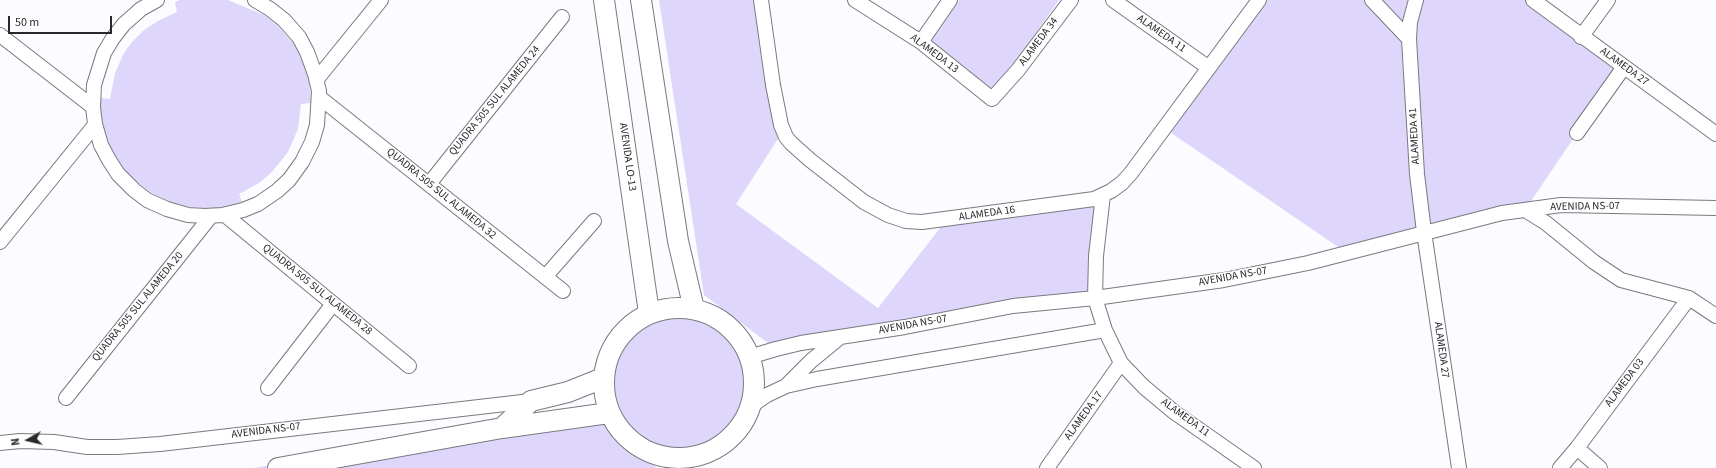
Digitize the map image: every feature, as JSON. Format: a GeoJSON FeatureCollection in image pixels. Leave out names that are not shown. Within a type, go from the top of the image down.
{"type":"FeatureCollection","features":[{"type":"Feature","properties":{"kind":"street"},"geometry":{"type":"LineString","coordinates":[[155,0],[132,16],[116,33],[102,58],[96,78],[93,107],[95,125],[103,150],[118,174],[138,193],[162,207],[188,215],[218,216],[248,208],[272,195],[293,176],[305,157],[317,126],[319,97],[317,80],[310,58],[299,37],[288,24],[270,9],[254,0]]}},
{"type":"Feature","properties":{"kind":"street"},"geometry":{"type":"LineString","coordinates":[[317,80],[381,0]]}},
{"type":"Feature","properties":{"kind":"street","name":"AVENIDA LO-13"},"geometry":{"type":"LineString","coordinates":[[604,0],[649,313]]}},
{"type":"Feature","properties":{"kind":"street"},"geometry":{"type":"LineString","coordinates":[[641,0],[678,240],[694,309]]}},
{"type":"Feature","properties":{"kind":"street","name":"ALAMEDA 16"},"geometry":{"type":"LineString","coordinates":[[761,0],[773,85],[781,126],[786,136],[797,149],[864,202],[888,215],[906,221],[922,222],[1094,199],[1111,191],[1122,183],[1130,173],[1259,0]]}},
{"type":"Feature","properties":{"kind":"street","name":"ALAMEDA 13"},"geometry":{"type":"LineString","coordinates":[[855,0],[921,42],[992,100],[1007,83]]}},
{"type":"Feature","properties":{"kind":"street"},"geometry":{"type":"LineString","coordinates":[[921,42],[950,0]]}},
{"type":"Feature","properties":{"kind":"street","name":"ALAMEDA 34"},"geometry":{"type":"LineString","coordinates":[[1007,83],[1071,0]]}},
{"type":"Feature","properties":{"kind":"street","name":"ALAMEDA 11"},"geometry":{"type":"LineString","coordinates":[[1113,0],[1209,68]]}},
{"type":"Feature","properties":{"kind":"street"},"geometry":{"type":"LineString","coordinates":[[1372,0],[1409,39]]}},
{"type":"Feature","properties":{"kind":"street","name":"ALAMEDA 41"},"geometry":{"type":"LineString","coordinates":[[1416,0],[1410,22],[1409,39],[1417,174],[1424,232]]}},
{"type":"Feature","properties":{"kind":"street","name":"ALAMEDA 27"},"geometry":{"type":"LineString","coordinates":[[1533,0],[1581,37],[1716,134]]}},
{"type":"Feature","properties":{"kind":"street"},"geometry":{"type":"LineString","coordinates":[[1581,37],[1608,0]]}},
{"type":"Feature","properties":{"kind":"street","name":"QUADRA 505 SUL ALAMEDA 24"},"geometry":{"type":"LineString","coordinates":[[428,184],[562,17]]}},
{"type":"Feature","properties":{"kind":"street"},"geometry":{"type":"LineString","coordinates":[[0,34],[93,107]]}},
{"type":"Feature","properties":{"kind":"street"},"geometry":{"type":"LineString","coordinates":[[310,58],[325,56],[341,50]]}},
{"type":"Feature","properties":{"kind":"street"},"geometry":{"type":"LineString","coordinates":[[1577,133],[1624,67]]}},
{"type":"Feature","properties":{"kind":"street"},"geometry":{"type":"LineString","coordinates":[[68,88],[82,86],[96,78]]}},
{"type":"Feature","properties":{"kind":"street","name":"QUADRA 505 SUL ALAMEDA 32"},"geometry":{"type":"LineString","coordinates":[[319,97],[563,291]]}},
{"type":"Feature","properties":{"kind":"street"},"geometry":{"type":"LineString","coordinates":[[317,126],[333,118],[347,119]]}},
{"type":"Feature","properties":{"kind":"street"},"geometry":{"type":"LineString","coordinates":[[0,242],[95,125]]}},
{"type":"Feature","properties":{"kind":"street"},"geometry":{"type":"LineString","coordinates":[[74,151],[90,148],[103,150]]}},
{"type":"Feature","properties":{"kind":"street","name":"ALAMEDA 11"},"geometry":{"type":"LineString","coordinates":[[1103,195],[1096,256],[1095,298],[1105,330],[1121,363],[1144,387],[1174,412],[1254,468]]}},
{"type":"Feature","properties":{"kind":"street","name":"AVENIDA NS-07"},"geometry":{"type":"LineString","coordinates":[[749,357],[776,349],[905,327],[1012,306],[1095,298],[1224,280],[1308,263],[1502,212],[1561,205],[1716,208]]}},
{"type":"Feature","properties":{"kind":"street"},"geometry":{"type":"LineString","coordinates":[[248,208],[248,223],[253,238]]}},
{"type":"Feature","properties":{"kind":"street"},"geometry":{"type":"LineString","coordinates":[[1525,210],[1546,223],[1594,262],[1621,280],[1688,298],[1716,316]]}},
{"type":"Feature","properties":{"kind":"street"},"geometry":{"type":"LineString","coordinates":[[187,246],[191,232],[188,215]]}},
{"type":"Feature","properties":{"kind":"street","name":"QUADRA 505 SUL ALAMEDA 28"},"geometry":{"type":"LineString","coordinates":[[218,216],[253,238],[410,366]]}},
{"type":"Feature","properties":{"kind":"street","name":"QUADRA 505 SUL ALAMEDA 20"},"geometry":{"type":"LineString","coordinates":[[66,398],[187,246],[218,216]]}},
{"type":"Feature","properties":{"kind":"street"},"geometry":{"type":"LineString","coordinates":[[546,277],[594,221]]}},
{"type":"Feature","properties":{"kind":"street","name":"ALAMEDA 27"},"geometry":{"type":"LineString","coordinates":[[1424,232],[1459,468]]}},
{"type":"Feature","properties":{"kind":"street","name":"ALAMEDA 03"},"geometry":{"type":"LineString","coordinates":[[1560,468],[1577,448],[1688,298]]}},
{"type":"Feature","properties":{"kind":"street"},"geometry":{"type":"LineString","coordinates":[[268,388],[333,304]]}},
{"type":"Feature","properties":{"kind":"street"},"geometry":{"type":"LineString","coordinates":[[679,307],[694,309],[718,318],[737,335],[749,357],[753,373],[754,384],[751,406],[744,421],[714,459],[676,459],[645,451],[630,441],[618,428],[609,413],[604,396],[603,378],[608,358],[617,340],[631,324],[649,313],[663,309],[679,307]]}},
{"type":"Feature","properties":{"kind":"street"},"geometry":{"type":"LineString","coordinates":[[751,406],[767,395],[786,386],[1105,330]]}},
{"type":"Feature","properties":{"kind":"street"},"geometry":{"type":"LineString","coordinates":[[786,386],[811,361],[841,337]]}},
{"type":"Feature","properties":{"kind":"street","name":"ALAMEDA 17"},"geometry":{"type":"LineString","coordinates":[[1046,468],[1121,363]]}},
{"type":"Feature","properties":{"kind":"street","name":"AVENIDA NS-07"},"geometry":{"type":"LineString","coordinates":[[0,443],[20,441],[54,442],[87,447],[131,446],[531,401],[568,392],[603,378]]}},
{"type":"Feature","properties":{"kind":"street","name":"AVENIDA NS-07"},"geometry":{"type":"LineString","coordinates":[[502,428],[531,401]]}},
{"type":"Feature","properties":{"kind":"street"},"geometry":{"type":"LineString","coordinates":[[278,468],[502,428],[609,413]]}},
{"type":"Feature","properties":{"kind":"street"},"geometry":{"type":"LineString","coordinates":[[1577,448],[1600,468]]}},
{"type":"Feature","properties":{"kind":"street"},"geometry":{"type":"LineString","coordinates":[[645,451],[656,468]]}},
{"type":"Feature","properties":{"kind":"shaded area"},"geometry":{"type":"Polygon","coordinates":[[[180,0],[228,0],[264,15],[278,26],[295,45],[304,62],[309,77],[311,103],[301,104],[298,129],[288,152],[271,173],[259,183],[239,194],[242,202],[232,205],[211,209],[191,207],[171,202],[152,193],[125,171],[113,154],[104,130],[100,109],[101,98],[110,99],[115,73],[124,53],[144,30],[177,12],[175,2],[180,0]]]}},
{"type":"Feature","properties":{"kind":"shaded area"},"geometry":{"type":"Polygon","coordinates":[[[659,0],[762,0],[783,131],[736,204],[878,308],[947,219],[1103,195],[1095,298],[776,349],[704,295],[659,0]]]}},
{"type":"Feature","properties":{"kind":"shaded area"},"geometry":{"type":"Polygon","coordinates":[[[959,0],[1059,0],[990,98],[927,44],[959,0]]]}},
{"type":"Feature","properties":{"kind":"shaded area"},"geometry":{"type":"Polygon","coordinates":[[[1259,0],[1533,0],[1624,67],[1525,210],[1347,253],[1164,128],[1259,0]]]}},
{"type":"Feature","properties":{"kind":"shaded area"},"geometry":{"type":"Polygon","coordinates":[[[663,309],[694,309],[717,318],[737,335],[749,357],[754,389],[748,411],[733,435],[713,450],[676,459],[646,451],[656,468],[254,468],[502,425],[609,413],[604,396],[603,378],[608,358],[622,334],[631,324],[649,313],[663,309]]]}}]}
